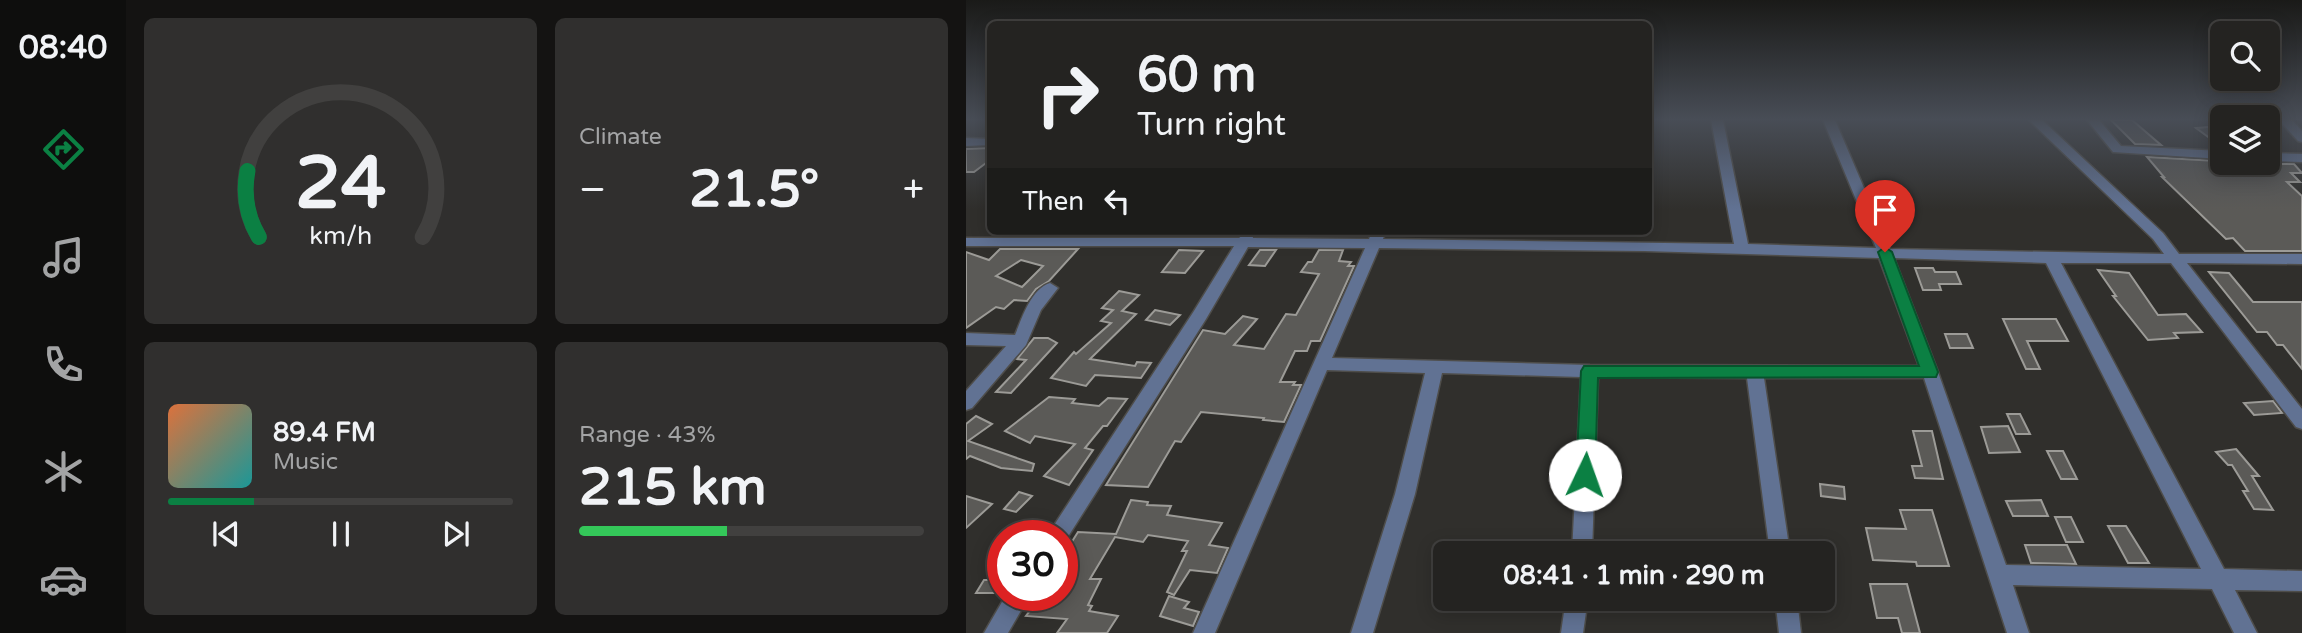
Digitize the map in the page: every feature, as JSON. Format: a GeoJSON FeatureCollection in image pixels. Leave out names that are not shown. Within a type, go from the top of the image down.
{"type":"FeatureCollection","features":[{"type":"Feature","properties":{"kind":"street"},"geometry":{"type":"LineString","coordinates":[[1723,150],[1742,248]]}},
{"type":"Feature","properties":{"kind":"street"},"geometry":{"type":"LineString","coordinates":[[1842,150],[1885,252],[1930,372],[2001,575],[2018,633]]}},
{"type":"Feature","properties":{"kind":"street"},"geometry":{"type":"LineString","coordinates":[[2066,150],[2158,236],[2302,422]]}},
{"type":"Feature","properties":{"kind":"street"},"geometry":{"type":"LineString","coordinates":[[2126,150],[2210,154]]}},
{"type":"Feature","properties":{"kind":"street"},"geometry":{"type":"LineString","coordinates":[[2280,157],[2302,158]]}},
{"type":"Feature","properties":{"kind":"street"},"geometry":{"type":"LineString","coordinates":[[1639,235],[1644,246]]}},
{"type":"Feature","properties":{"kind":"street"},"geometry":{"type":"LineString","coordinates":[[1067,520],[1200,315],[1247,236]]}},
{"type":"Feature","properties":{"kind":"street"},"geometry":{"type":"LineString","coordinates":[[966,242],[1114,237],[1491,238],[1644,246],[2051,257],[2302,259]]}},
{"type":"Feature","properties":{"kind":"street"},"geometry":{"type":"LineString","coordinates":[[1204,633],[1377,237]]}},
{"type":"Feature","properties":{"kind":"street"},"geometry":{"type":"LineString","coordinates":[[2051,257],[2246,633]]}},
{"type":"Feature","properties":{"kind":"street"},"geometry":{"type":"LineString","coordinates":[[966,403],[1020,341],[1034,308],[1051,288]]}},
{"type":"Feature","properties":{"kind":"street"},"geometry":{"type":"LineString","coordinates":[[966,339],[1020,341]]}},
{"type":"Feature","properties":{"kind":"street"},"geometry":{"type":"LineString","coordinates":[[1322,364],[1590,371],[1930,372]]}},
{"type":"Feature","properties":{"kind":"street"},"geometry":{"type":"LineString","coordinates":[[1362,633],[1405,494],[1434,368]]}},
{"type":"Feature","properties":{"kind":"street"},"geometry":{"type":"LineString","coordinates":[[1583,541],[1590,371]]}},
{"type":"Feature","properties":{"kind":"street"},"geometry":{"type":"LineString","coordinates":[[1755,372],[1778,541]]}},
{"type":"Feature","properties":{"kind":"street"},"geometry":{"type":"LineString","coordinates":[[2001,575],[2302,581]]}},
{"type":"Feature","properties":{"kind":"street"},"geometry":{"type":"LineString","coordinates":[[995,633],[1009,611]]}},
{"type":"Feature","properties":{"kind":"street"},"geometry":{"type":"LineString","coordinates":[[1572,633],[1575,611]]}},
{"type":"Feature","properties":{"kind":"street"},"geometry":{"type":"LineString","coordinates":[[1787,611],[1790,633]]}},
{"type":"Feature","properties":{"kind":"building"},"geometry":{"type":"Polygon","coordinates":[[[966,150],[987,150],[987,162],[974,172],[966,172],[966,150]]]}},
{"type":"Feature","properties":{"kind":"building"},"geometry":{"type":"Polygon","coordinates":[[[2147,157],[2210,161],[2210,175],[2280,175],[2280,164],[2294,164],[2302,173],[2291,173],[2300,182],[2287,182],[2302,196],[2302,251],[2245,251],[2233,238],[2226,239],[2147,157]]]}},
{"type":"Feature","properties":{"kind":"building"},"geometry":{"type":"Polygon","coordinates":[[[1000,249],[1078,249],[1027,301],[1014,300],[1004,309],[996,307],[966,328],[966,252],[989,260],[1000,249]],[[1021,260],[996,276],[1022,287],[1043,266],[1021,260]]]}},
{"type":"Feature","properties":{"kind":"building"},"geometry":{"type":"Polygon","coordinates":[[[1179,250],[1203,251],[1185,273],[1162,272],[1179,250]]]}},
{"type":"Feature","properties":{"kind":"building"},"geometry":{"type":"Polygon","coordinates":[[[1260,250],[1276,250],[1265,266],[1249,265],[1260,250]]]}},
{"type":"Feature","properties":{"kind":"building"},"geometry":{"type":"Polygon","coordinates":[[[1319,250],[1343,250],[1339,261],[1351,262],[1348,266],[1354,266],[1320,341],[1311,341],[1307,351],[1295,351],[1280,382],[1295,382],[1293,385],[1301,385],[1284,422],[1201,412],[1181,442],[1175,441],[1148,487],[1106,485],[1203,330],[1225,334],[1243,316],[1257,319],[1234,345],[1264,349],[1286,314],[1296,315],[1319,274],[1301,272],[1308,262],[1312,262],[1319,250]]]}},
{"type":"Feature","properties":{"kind":"building"},"geometry":{"type":"Polygon","coordinates":[[[1915,268],[1956,272],[1961,284],[1939,284],[1941,290],[1923,290],[1915,268]]]}},
{"type":"Feature","properties":{"kind":"building"},"geometry":{"type":"Polygon","coordinates":[[[2098,270],[2129,273],[2158,315],[2186,314],[2202,332],[2174,333],[2178,338],[2148,340],[2113,296],[2116,296],[2098,270]]]}},
{"type":"Feature","properties":{"kind":"building"},"geometry":{"type":"Polygon","coordinates":[[[2209,272],[2229,273],[2253,302],[2302,302],[2302,369],[2283,345],[2277,345],[2267,332],[2257,332],[2209,272]]]}},
{"type":"Feature","properties":{"kind":"building"},"geometry":{"type":"Polygon","coordinates":[[[1119,291],[1139,295],[1122,311],[1136,314],[1090,359],[1135,366],[1137,362],[1151,363],[1141,378],[1095,375],[1086,386],[1051,378],[1074,352],[1076,354],[1111,323],[1101,321],[1113,310],[1102,308],[1119,291]]]}},
{"type":"Feature","properties":{"kind":"building"},"geometry":{"type":"Polygon","coordinates":[[[1155,310],[1180,315],[1170,325],[1146,320],[1155,310]]]}},
{"type":"Feature","properties":{"kind":"building"},"geometry":{"type":"Polygon","coordinates":[[[2003,319],[2056,319],[2068,341],[2027,341],[2040,369],[2026,369],[2003,319]]]}},
{"type":"Feature","properties":{"kind":"building"},"geometry":{"type":"Polygon","coordinates":[[[1945,334],[1967,334],[1973,348],[1950,348],[1945,334]]]}},
{"type":"Feature","properties":{"kind":"building"},"geometry":{"type":"Polygon","coordinates":[[[1034,338],[1048,338],[1057,343],[1011,393],[996,392],[1026,360],[1017,359],[1034,338]]]}},
{"type":"Feature","properties":{"kind":"building"},"geometry":{"type":"Polygon","coordinates":[[[1049,397],[1075,399],[1072,403],[1099,406],[1108,398],[1127,399],[1107,426],[1103,426],[1085,448],[1093,450],[1069,485],[1044,476],[1075,444],[1035,436],[1030,443],[1005,431],[1049,397]]]}},
{"type":"Feature","properties":{"kind":"building"},"geometry":{"type":"Polygon","coordinates":[[[2273,401],[2282,413],[2254,415],[2244,403],[2273,401]]]}},
{"type":"Feature","properties":{"kind":"building"},"geometry":{"type":"Polygon","coordinates":[[[2007,414],[2020,414],[2030,434],[2016,434],[2007,414]]]}},
{"type":"Feature","properties":{"kind":"building"},"geometry":{"type":"Polygon","coordinates":[[[976,416],[992,424],[968,441],[1034,464],[1032,471],[1001,468],[970,456],[966,459],[966,424],[976,416]]]}},
{"type":"Feature","properties":{"kind":"building"},"geometry":{"type":"Polygon","coordinates":[[[2008,426],[2020,452],[1989,453],[1981,427],[2008,426]]]}},
{"type":"Feature","properties":{"kind":"building"},"geometry":{"type":"Polygon","coordinates":[[[1913,431],[1932,431],[1943,479],[1915,478],[1912,466],[1922,466],[1913,431]]]}},
{"type":"Feature","properties":{"kind":"building"},"geometry":{"type":"Polygon","coordinates":[[[2236,449],[2259,476],[2252,476],[2273,510],[2254,509],[2243,491],[2248,491],[2232,465],[2228,465],[2216,452],[2236,449]]]}},
{"type":"Feature","properties":{"kind":"building"},"geometry":{"type":"Polygon","coordinates":[[[2047,451],[2063,451],[2077,479],[2061,479],[2047,451]]]}},
{"type":"Feature","properties":{"kind":"building"},"geometry":{"type":"Polygon","coordinates":[[[1820,484],[1844,487],[1845,499],[1821,496],[1820,484]]]}},
{"type":"Feature","properties":{"kind":"building"},"geometry":{"type":"Polygon","coordinates":[[[1019,492],[1032,496],[1016,512],[1004,509],[1019,492]]]}},
{"type":"Feature","properties":{"kind":"building"},"geometry":{"type":"Polygon","coordinates":[[[966,496],[992,504],[966,528],[966,496]]]}},
{"type":"Feature","properties":{"kind":"building"},"geometry":{"type":"Polygon","coordinates":[[[1131,500],[1148,502],[1147,505],[1171,506],[1167,515],[1222,523],[1209,545],[1228,548],[1217,573],[1190,570],[1174,595],[1167,592],[1187,551],[1182,551],[1188,541],[1148,535],[1143,542],[1115,537],[1090,579],[1101,579],[1088,605],[1092,606],[1089,611],[1118,616],[1107,633],[1057,633],[1067,619],[1026,616],[1030,611],[1078,611],[1078,532],[1116,534],[1131,500]]]}},
{"type":"Feature","properties":{"kind":"building"},"geometry":{"type":"Polygon","coordinates":[[[2041,500],[2048,516],[2013,516],[2006,501],[2041,500]]]}},
{"type":"Feature","properties":{"kind":"building"},"geometry":{"type":"Polygon","coordinates":[[[1900,510],[1932,510],[1949,566],[1917,566],[1916,562],[1873,560],[1866,528],[1906,529],[1900,510]]]}},
{"type":"Feature","properties":{"kind":"building"},"geometry":{"type":"Polygon","coordinates":[[[2055,517],[2071,517],[2083,542],[2066,542],[2055,517]]]}},
{"type":"Feature","properties":{"kind":"building"},"geometry":{"type":"Polygon","coordinates":[[[2108,526],[2126,526],[2149,563],[2128,563],[2108,526]]]}},
{"type":"Feature","properties":{"kind":"building"},"geometry":{"type":"Polygon","coordinates":[[[2025,545],[2067,545],[2076,564],[2031,563],[2025,545]]]}},
{"type":"Feature","properties":{"kind":"building"},"geometry":{"type":"Polygon","coordinates":[[[984,580],[987,580],[987,593],[976,593],[984,580]]]}},
{"type":"Feature","properties":{"kind":"building"},"geometry":{"type":"Polygon","coordinates":[[[1870,584],[1907,584],[1920,633],[1902,633],[1898,618],[1877,618],[1870,584]]]}},
{"type":"Feature","properties":{"kind":"building"},"geometry":{"type":"Polygon","coordinates":[[[1169,596],[1189,602],[1184,608],[1199,612],[1193,626],[1160,616],[1169,596]]]}},
{"type":"Feature","properties":{"kind":"route"},"geometry":{"type":"LineString","coordinates":[[1585,475],[1590,371],[1930,372],[1885,252]]}}]}
